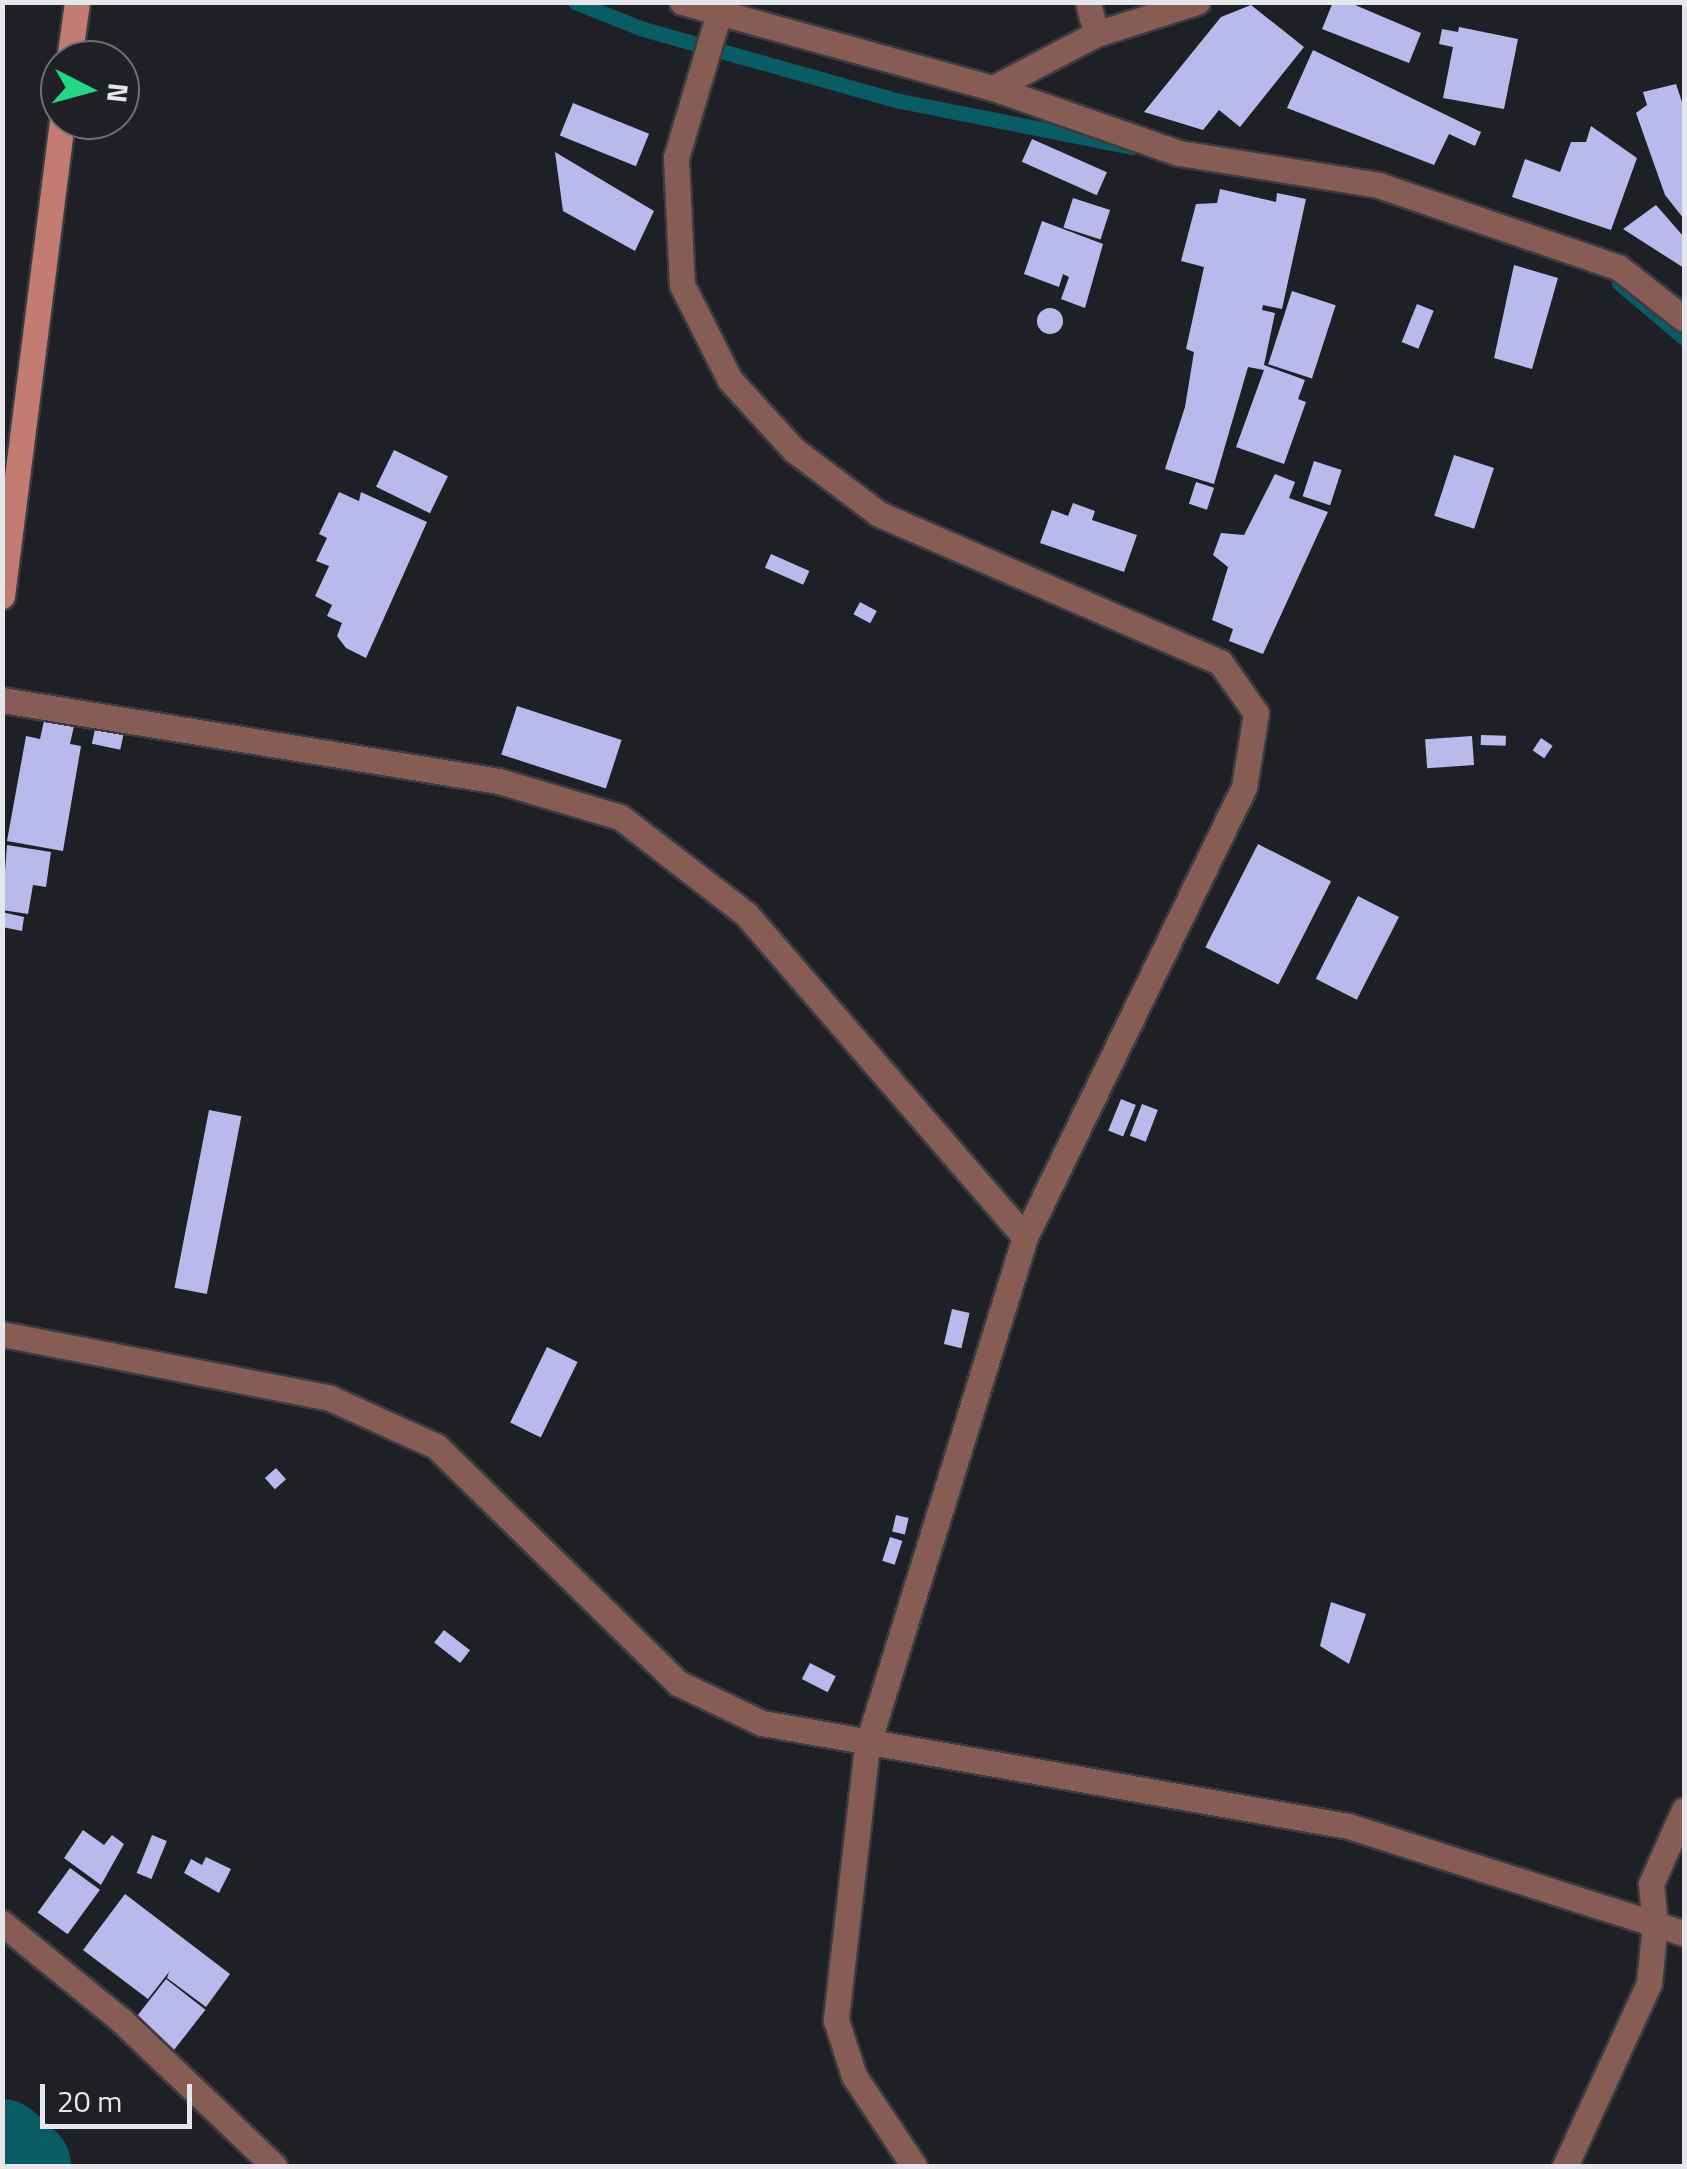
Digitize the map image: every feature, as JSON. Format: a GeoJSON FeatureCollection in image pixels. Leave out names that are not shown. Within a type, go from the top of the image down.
{"type":"FeatureCollection","features":[{"type":"Feature","properties":{"kind":"street"},"geometry":{"type":"LineString","coordinates":[[72,40],[76,2]]}},
{"type":"Feature","properties":{"kind":"street"},"geometry":{"type":"LineString","coordinates":[[682,2],[718,16],[993,88],[1179,152],[1378,185],[1618,267],[1684,319]]}},
{"type":"Feature","properties":{"kind":"street"},"geometry":{"type":"LineString","coordinates":[[1088,2],[1096,34]]}},
{"type":"Feature","properties":{"kind":"street"},"geometry":{"type":"LineString","coordinates":[[993,88],[1096,34],[1197,2]]}},
{"type":"Feature","properties":{"kind":"street"},"geometry":{"type":"LineString","coordinates":[[718,16],[676,158],[682,285],[730,380],[794,450],[879,514],[1220,662],[1256,713],[1244,787],[1025,1237],[867,1746],[836,2020],[854,2076],[914,2166]]}},
{"type":"Feature","properties":{"kind":"street"},"geometry":{"type":"LineString","coordinates":[[2,596],[59,140]]}},
{"type":"Feature","properties":{"kind":"street"},"geometry":{"type":"LineString","coordinates":[[2,700],[500,781],[620,817],[746,914],[1025,1237]]}},
{"type":"Feature","properties":{"kind":"street"},"geometry":{"type":"LineString","coordinates":[[2,1334],[330,1398],[436,1446],[678,1683],[762,1723],[867,1746],[1348,1826],[1684,1933]]}},
{"type":"Feature","properties":{"kind":"street"},"geometry":{"type":"LineString","coordinates":[[1565,2166],[1649,1983],[1655,1924],[1650,1884],[1684,1810]]}},
{"type":"Feature","properties":{"kind":"street"},"geometry":{"type":"LineString","coordinates":[[2,1923],[122,2021],[274,2166]]}},
{"type":"Feature","properties":{"kind":"building"},"geometry":{"type":"Polygon","coordinates":[[[1333,2],[1348,2],[1421,33],[1409,63],[1322,29],[1333,2]]]}},
{"type":"Feature","properties":{"kind":"building"},"geometry":{"type":"Polygon","coordinates":[[[1251,5],[1304,47],[1240,127],[1219,110],[1203,130],[1144,112],[1221,17],[1251,5]]]}},
{"type":"Feature","properties":{"kind":"building"},"geometry":{"type":"Polygon","coordinates":[[[1459,27],[1518,39],[1504,109],[1443,98],[1453,47],[1439,44],[1442,29],[1458,32],[1459,27]]]}},
{"type":"Feature","properties":{"kind":"building"},"geometry":{"type":"Polygon","coordinates":[[[1313,50],[1481,132],[1475,146],[1449,134],[1434,165],[1287,108],[1313,50]]]}},
{"type":"Feature","properties":{"kind":"building"},"geometry":{"type":"Polygon","coordinates":[[[1676,84],[1684,108],[1684,219],[1665,195],[1636,113],[1647,105],[1643,92],[1676,84]]]}},
{"type":"Feature","properties":{"kind":"building"},"geometry":{"type":"Polygon","coordinates":[[[573,103],[649,134],[636,166],[560,135],[573,103]]]}},
{"type":"Feature","properties":{"kind":"building"},"geometry":{"type":"Polygon","coordinates":[[[1591,126],[1637,158],[1611,230],[1512,197],[1525,159],[1560,172],[1571,142],[1586,142],[1591,126]]]}},
{"type":"Feature","properties":{"kind":"building"},"geometry":{"type":"Polygon","coordinates":[[[1032,139],[1107,172],[1097,195],[1022,162],[1032,139]]]}},
{"type":"Feature","properties":{"kind":"building"},"geometry":{"type":"Polygon","coordinates":[[[555,152],[654,211],[635,251],[563,211],[555,152]]]}},
{"type":"Feature","properties":{"kind":"building"},"geometry":{"type":"Polygon","coordinates":[[[1220,189],[1276,202],[1277,193],[1306,199],[1282,309],[1263,305],[1262,310],[1275,313],[1264,365],[1305,380],[1298,399],[1306,402],[1284,464],[1236,447],[1264,370],[1248,367],[1214,484],[1165,469],[1185,407],[1194,352],[1186,349],[1204,267],[1181,261],[1196,204],[1217,203],[1220,189]]]}},
{"type":"Feature","properties":{"kind":"building"},"geometry":{"type":"Polygon","coordinates":[[[1073,198],[1110,210],[1101,240],[1063,227],[1073,198]]]}},
{"type":"Feature","properties":{"kind":"building"},"geometry":{"type":"Polygon","coordinates":[[[1656,205],[1684,237],[1684,268],[1623,229],[1656,205]]]}},
{"type":"Feature","properties":{"kind":"building"},"geometry":{"type":"Polygon","coordinates":[[[1042,221],[1103,244],[1085,308],[1061,299],[1069,277],[1063,274],[1059,287],[1024,274],[1042,221]]]}},
{"type":"Feature","properties":{"kind":"building"},"geometry":{"type":"Polygon","coordinates":[[[1514,265],[1558,278],[1532,369],[1494,358],[1514,265]]]}},
{"type":"Feature","properties":{"kind":"building"},"geometry":{"type":"Polygon","coordinates":[[[1292,291],[1336,305],[1312,378],[1268,364],[1292,291]]]}},
{"type":"Feature","properties":{"kind":"building"},"geometry":{"type":"Polygon","coordinates":[[[1417,304],[1434,311],[1418,349],[1402,342],[1417,304]]]}},
{"type":"Feature","properties":{"kind":"building"},"geometry":{"type":"Polygon","coordinates":[[[1050,308],[1059,312],[1063,321],[1059,330],[1050,334],[1041,330],[1037,321],[1041,312],[1050,308]]]}},
{"type":"Feature","properties":{"kind":"building"},"geometry":{"type":"Polygon","coordinates":[[[394,450],[448,476],[430,513],[376,487],[394,450]]]}},
{"type":"Feature","properties":{"kind":"building"},"geometry":{"type":"Polygon","coordinates":[[[1454,455],[1494,468],[1474,529],[1434,516],[1454,455]]]}},
{"type":"Feature","properties":{"kind":"building"},"geometry":{"type":"Polygon","coordinates":[[[1314,461],[1342,470],[1330,505],[1303,496],[1314,461]]]}},
{"type":"Feature","properties":{"kind":"building"},"geometry":{"type":"Polygon","coordinates":[[[1275,474],[1295,482],[1289,498],[1328,512],[1263,654],[1229,641],[1233,629],[1212,620],[1228,567],[1213,555],[1221,533],[1244,535],[1275,474]]]}},
{"type":"Feature","properties":{"kind":"building"},"geometry":{"type":"Polygon","coordinates":[[[1196,482],[1214,488],[1207,510],[1189,504],[1196,482]]]}},
{"type":"Feature","properties":{"kind":"building"},"geometry":{"type":"Polygon","coordinates":[[[339,492],[359,501],[361,492],[427,522],[366,658],[346,648],[337,636],[342,623],[327,616],[332,605],[315,596],[329,566],[316,561],[327,538],[319,534],[339,492]]]}},
{"type":"Feature","properties":{"kind":"building"},"geometry":{"type":"Polygon","coordinates":[[[1073,503],[1095,511],[1092,520],[1137,535],[1124,572],[1040,543],[1052,510],[1068,516],[1073,503]]]}},
{"type":"Feature","properties":{"kind":"building"},"geometry":{"type":"Polygon","coordinates":[[[771,554],[809,571],[803,585],[765,568],[771,554]]]}},
{"type":"Feature","properties":{"kind":"building"},"geometry":{"type":"Polygon","coordinates":[[[860,602],[877,611],[870,623],[853,614],[860,602]]]}},
{"type":"Feature","properties":{"kind":"building"},"geometry":{"type":"Polygon","coordinates":[[[517,706],[622,740],[606,788],[501,755],[517,706]]]}},
{"type":"Feature","properties":{"kind":"building"},"geometry":{"type":"Polygon","coordinates":[[[44,721],[74,726],[70,744],[81,746],[63,851],[7,841],[26,736],[40,739],[44,721]]]}},
{"type":"Feature","properties":{"kind":"building"},"geometry":{"type":"Polygon","coordinates":[[[95,729],[123,735],[120,750],[92,744],[95,729]]]}},
{"type":"Feature","properties":{"kind":"building"},"geometry":{"type":"Polygon","coordinates":[[[1481,735],[1506,736],[1506,746],[1481,745],[1481,735]]]}},
{"type":"Feature","properties":{"kind":"building"},"geometry":{"type":"Polygon","coordinates":[[[1472,736],[1474,765],[1427,768],[1425,739],[1472,736]]]}},
{"type":"Feature","properties":{"kind":"building"},"geometry":{"type":"Polygon","coordinates":[[[1541,738],[1553,746],[1544,758],[1533,750],[1541,738]]]}},
{"type":"Feature","properties":{"kind":"building"},"geometry":{"type":"Polygon","coordinates":[[[1258,844],[1331,881],[1278,985],[1205,947],[1258,844]]]}},
{"type":"Feature","properties":{"kind":"building"},"geometry":{"type":"Polygon","coordinates":[[[7,845],[51,852],[46,887],[33,885],[28,914],[2,910],[7,845]]]}},
{"type":"Feature","properties":{"kind":"building"},"geometry":{"type":"Polygon","coordinates":[[[1358,896],[1399,917],[1357,1000],[1316,979],[1358,896]]]}},
{"type":"Feature","properties":{"kind":"building"},"geometry":{"type":"Polygon","coordinates":[[[2,912],[24,917],[22,931],[2,927],[2,912]]]}},
{"type":"Feature","properties":{"kind":"building"},"geometry":{"type":"Polygon","coordinates":[[[1121,1099],[1136,1105],[1123,1137],[1108,1131],[1121,1099]]]}},
{"type":"Feature","properties":{"kind":"building"},"geometry":{"type":"Polygon","coordinates":[[[1142,1104],[1158,1110],[1146,1142],[1130,1136],[1142,1104]]]}},
{"type":"Feature","properties":{"kind":"building"},"geometry":{"type":"Polygon","coordinates":[[[209,1110],[241,1116],[207,1294],[174,1288],[209,1110]]]}},
{"type":"Feature","properties":{"kind":"building"},"geometry":{"type":"Polygon","coordinates":[[[952,1309],[970,1313],[961,1348],[944,1344],[952,1309]]]}},
{"type":"Feature","properties":{"kind":"building"},"geometry":{"type":"Polygon","coordinates":[[[547,1347],[578,1362],[541,1437],[510,1422],[547,1347]]]}},
{"type":"Feature","properties":{"kind":"building"},"geometry":{"type":"Polygon","coordinates":[[[276,1468],[286,1479],[275,1489],[265,1478],[276,1468]]]}},
{"type":"Feature","properties":{"kind":"building"},"geometry":{"type":"Polygon","coordinates":[[[896,1515],[909,1518],[905,1534],[892,1532],[896,1515]]]}},
{"type":"Feature","properties":{"kind":"building"},"geometry":{"type":"Polygon","coordinates":[[[890,1537],[902,1541],[895,1565],[882,1561],[890,1537]]]}},
{"type":"Feature","properties":{"kind":"building"},"geometry":{"type":"Polygon","coordinates":[[[1331,1602],[1366,1614],[1349,1664],[1320,1646],[1331,1602]]]}},
{"type":"Feature","properties":{"kind":"building"},"geometry":{"type":"Polygon","coordinates":[[[444,1630],[470,1650],[460,1663],[434,1643],[444,1630]]]}},
{"type":"Feature","properties":{"kind":"building"},"geometry":{"type":"Polygon","coordinates":[[[810,1663],[836,1676],[828,1692],[802,1679],[810,1663]]]}},
{"type":"Feature","properties":{"kind":"building"},"geometry":{"type":"Polygon","coordinates":[[[83,1830],[104,1845],[112,1835],[124,1844],[101,1885],[64,1858],[83,1830]]]}},
{"type":"Feature","properties":{"kind":"building"},"geometry":{"type":"Polygon","coordinates":[[[152,1835],[167,1841],[151,1879],[137,1873],[152,1835]]]}},
{"type":"Feature","properties":{"kind":"building"},"geometry":{"type":"Polygon","coordinates":[[[206,1857],[231,1869],[219,1893],[184,1873],[191,1859],[202,1865],[206,1857]]]}},
{"type":"Feature","properties":{"kind":"building"},"geometry":{"type":"Polygon","coordinates":[[[70,1868],[100,1890],[68,1934],[38,1912],[70,1868]]]}},
{"type":"Feature","properties":{"kind":"building"},"geometry":{"type":"Polygon","coordinates":[[[125,1894],[230,1974],[206,2007],[167,1978],[169,1972],[148,1999],[83,1950],[125,1894]]]}},
{"type":"Feature","properties":{"kind":"building"},"geometry":{"type":"Polygon","coordinates":[[[166,1979],[205,2010],[173,2052],[133,2021],[166,1979]]]}},
{"type":"Feature","properties":{"kind":"waterway"},"geometry":{"type":"LineString","coordinates":[[575,2],[643,29],[900,101],[1132,147]]}},
{"type":"Feature","properties":{"kind":"waterway"},"geometry":{"type":"LineString","coordinates":[[1619,283],[1684,338]]}},
{"type":"Feature","properties":{"kind":"waterway"},"geometry":{"type":"LineString","coordinates":[[2,2145],[25,2166]]}}]}
